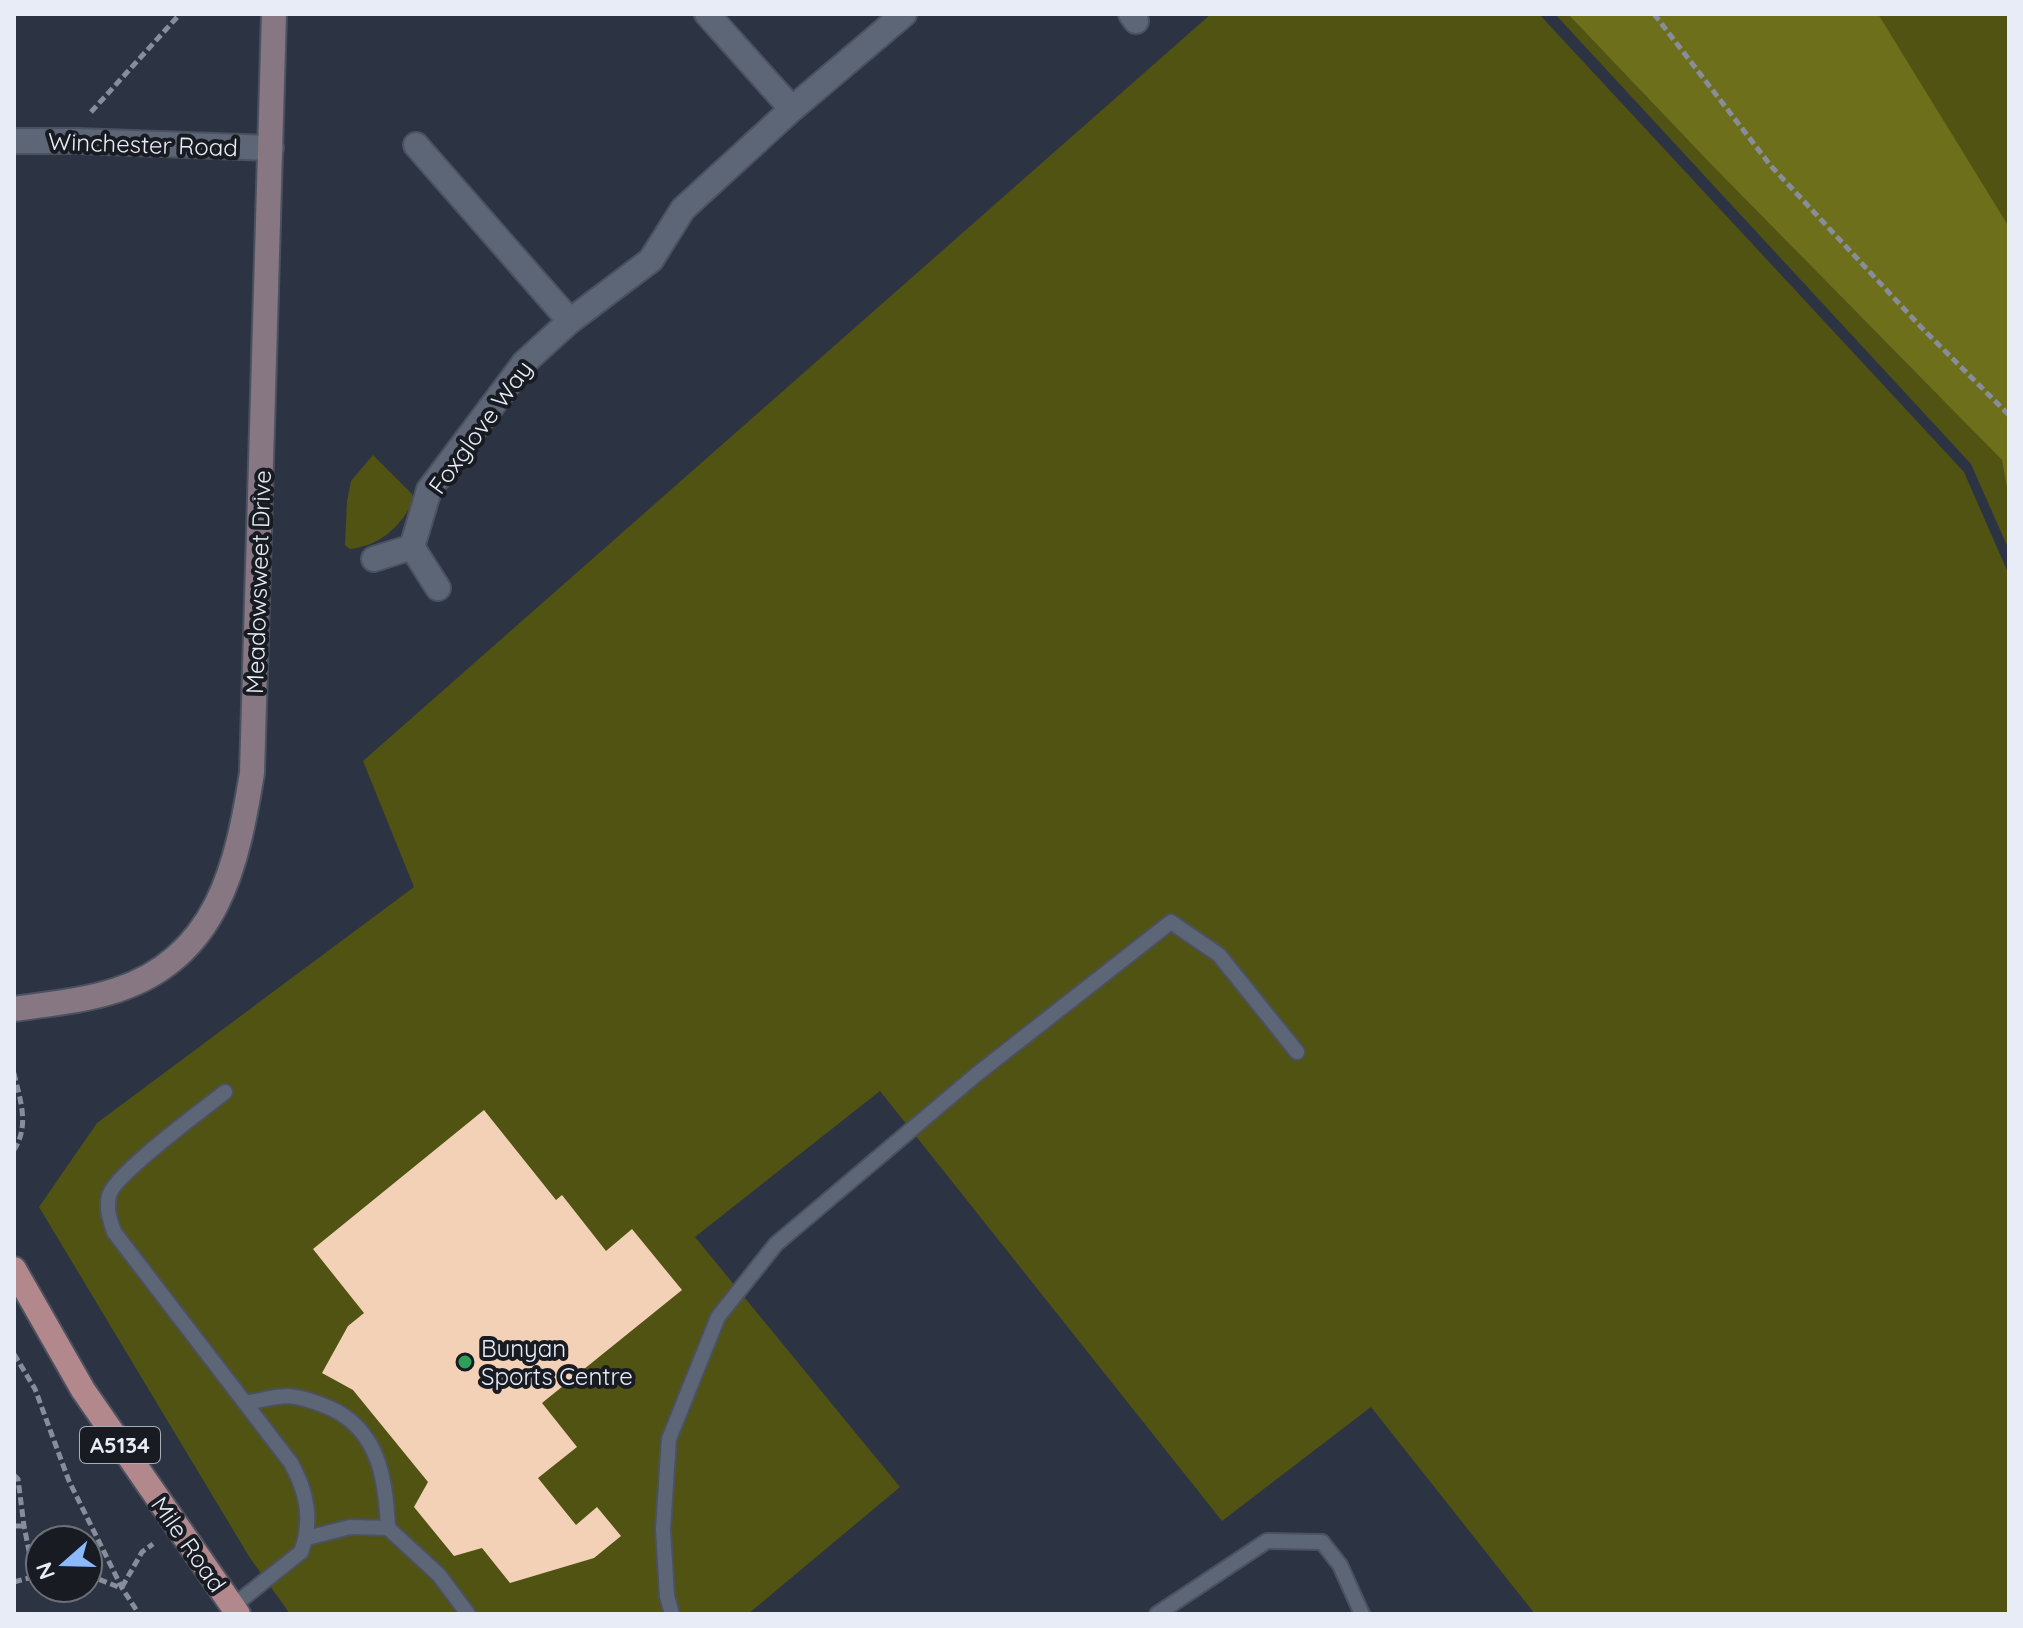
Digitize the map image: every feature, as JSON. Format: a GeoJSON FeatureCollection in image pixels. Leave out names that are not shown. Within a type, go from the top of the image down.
{"type":"FeatureCollection","features":[{"type":"Feature","properties":{"kind":"main road","name":"Mile Road"},"geometry":{"type":"LineString","coordinates":[[14,1269],[83,1390],[236,1610]]}},
{"type":"Feature","properties":{"kind":"street","name":"Meadowsweet Drive"},"geometry":{"type":"LineString","coordinates":[[14,1009],[118,990],[160,970],[177,956],[208,919],[221,898],[241,840],[252,773],[274,14]]}},
{"type":"Feature","properties":{"kind":"street"},"geometry":{"type":"LineString","coordinates":[[707,14],[792,109]]}},
{"type":"Feature","properties":{"kind":"street","name":"Foxglove Way"},"geometry":{"type":"LineString","coordinates":[[412,547],[429,490],[525,362],[570,321],[651,260],[683,209],[792,109],[904,14]]}},
{"type":"Feature","properties":{"kind":"street","name":"Winchester Road"},"geometry":{"type":"LineString","coordinates":[[14,141],[271,148]]}},
{"type":"Feature","properties":{"kind":"street"},"geometry":{"type":"LineString","coordinates":[[416,145],[570,321]]}},
{"type":"Feature","properties":{"kind":"street"},"geometry":{"type":"LineString","coordinates":[[374,559],[412,547],[438,588]]}},
{"type":"Feature","properties":{"kind":"lane"},"geometry":{"type":"LineString","coordinates":[[672,1614],[667,1596],[663,1529],[669,1439],[718,1317],[776,1244],[977,1074],[1171,922],[1219,955],[1297,1052]]}},
{"type":"Feature","properties":{"kind":"lane"},"geometry":{"type":"LineString","coordinates":[[225,1092],[131,1169],[109,1192],[107,1213],[114,1232],[291,1463],[301,1482],[307,1502],[307,1538],[301,1552],[236,1610]]}},
{"type":"Feature","properties":{"kind":"lane"},"geometry":{"type":"LineString","coordinates":[[245,1403],[285,1396],[299,1397],[340,1412],[355,1423],[371,1445],[382,1472],[388,1528]]}},
{"type":"Feature","properties":{"kind":"lane"},"geometry":{"type":"LineString","coordinates":[[307,1538],[350,1527],[388,1528],[439,1575],[468,1614]]}},
{"type":"Feature","properties":{"kind":"lane"},"geometry":{"type":"LineString","coordinates":[[1157,1614],[1267,1541],[1322,1542],[1340,1565],[1362,1614]]}},
{"type":"Feature","properties":{"kind":"path"},"geometry":{"type":"LineString","coordinates":[[78,141],[80,123],[180,14]]}},
{"type":"Feature","properties":{"kind":"path"},"geometry":{"type":"LineString","coordinates":[[1654,14],[1771,166],[1921,327],[2009,415]]}},
{"type":"Feature","properties":{"kind":"path"},"geometry":{"type":"LineString","coordinates":[[14,1073],[24,1120],[22,1138],[14,1150]]}},
{"type":"Feature","properties":{"kind":"path"},"geometry":{"type":"LineString","coordinates":[[14,1354],[35,1389],[69,1481],[122,1588],[139,1614]]}},
{"type":"Feature","properties":{"kind":"path"},"geometry":{"type":"LineString","coordinates":[[14,1475],[18,1479],[24,1526],[14,1526]]}},
{"type":"Feature","properties":{"kind":"path"},"geometry":{"type":"LineString","coordinates":[[122,1588],[142,1552],[176,1525]]}},
{"type":"Feature","properties":{"kind":"path"},"geometry":{"type":"LineString","coordinates":[[104,1581],[122,1588]]}},
{"type":"Feature","properties":{"kind":"shaded area"},"geometry":{"type":"Polygon","coordinates":[[[1211,14],[1539,14],[1964,472],[2009,575],[2009,1614],[1535,1614],[1371,1407],[1222,1521],[880,1091],[695,1237],[900,1487],[748,1614],[290,1614],[250,1558],[39,1207],[97,1123],[414,887],[363,761],[1211,14]]]}},
{"type":"Feature","properties":{"kind":"shaded area"},"geometry":{"type":"Polygon","coordinates":[[[1555,14],[2009,14],[2009,550],[1971,464],[1555,14]]]}},
{"type":"Feature","properties":{"kind":"shaded area"},"geometry":{"type":"Polygon","coordinates":[[[1568,14],[1878,14],[2009,227],[2009,498],[2002,460],[1568,14]]]}},
{"type":"Feature","properties":{"kind":"shaded area"},"geometry":{"type":"Polygon","coordinates":[[[373,455],[412,494],[414,501],[402,519],[380,539],[350,549],[345,545],[351,481],[373,455]]]}},
{"type":"Feature","properties":{"kind":"building"},"geometry":{"type":"Polygon","coordinates":[[[484,1110],[556,1200],[562,1195],[606,1251],[632,1229],[682,1290],[542,1403],[577,1447],[538,1478],[576,1525],[597,1507],[621,1536],[594,1558],[510,1583],[482,1548],[454,1556],[414,1507],[428,1482],[353,1390],[322,1373],[348,1326],[364,1313],[313,1249],[484,1110]]]}},
{"type":"Feature","properties":{"kind":"place","name":"Bunyan Sports Centre"},"geometry":{"type":"Point","coordinates":[465,1362]}}]}
